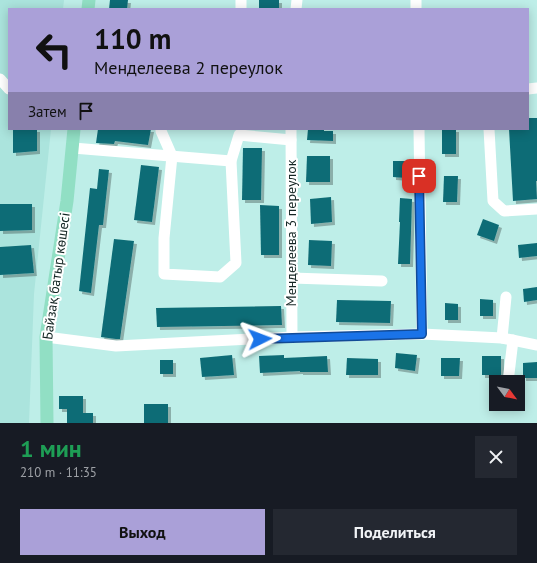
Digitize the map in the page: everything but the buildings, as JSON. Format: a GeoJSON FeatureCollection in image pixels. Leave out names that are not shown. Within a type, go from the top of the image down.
{"type":"FeatureCollection","features":[{"type":"Feature","properties":{"kind":"main road","name":"Байзақ батыр көшесі"},"geometry":{"type":"LineString","coordinates":[[47,423],[46,337],[67,201],[74,130]]}},
{"type":"Feature","properties":{"kind":"street"},"geometry":{"type":"LineString","coordinates":[[0,79],[8,88]]}},
{"type":"Feature","properties":{"kind":"street"},"geometry":{"type":"LineString","coordinates":[[160,130],[172,156],[164,238],[164,274],[220,277],[236,263],[231,161],[240,132],[291,135]]}},
{"type":"Feature","properties":{"kind":"street"},"geometry":{"type":"LineString","coordinates":[[419,130],[422,334]]}},
{"type":"Feature","properties":{"kind":"street"},"geometry":{"type":"LineString","coordinates":[[489,130],[493,201],[504,211],[537,209]]}},
{"type":"Feature","properties":{"kind":"street","name":"Менделеева 3 переулок"},"geometry":{"type":"LineString","coordinates":[[291,135],[292,338]]}},
{"type":"Feature","properties":{"kind":"street"},"geometry":{"type":"LineString","coordinates":[[72,148],[231,161]]}},
{"type":"Feature","properties":{"kind":"street"},"geometry":{"type":"LineString","coordinates":[[292,278],[382,281]]}},
{"type":"Feature","properties":{"kind":"street"},"geometry":{"type":"LineString","coordinates":[[506,297],[508,375]]}},
{"type":"Feature","properties":{"kind":"street"},"geometry":{"type":"LineString","coordinates":[[46,337],[116,346],[422,334],[508,339],[537,345]]}},
{"type":"Feature","properties":{"kind":"shaded area"},"geometry":{"type":"Polygon","coordinates":[[[0,0],[64,0],[63,8],[8,8],[8,130],[51,130],[34,294],[29,423],[0,423],[0,0]]]}},
{"type":"Feature","properties":{"kind":"route"},"geometry":{"type":"LineString","coordinates":[[260,339],[422,334],[419,176]]}}]}
